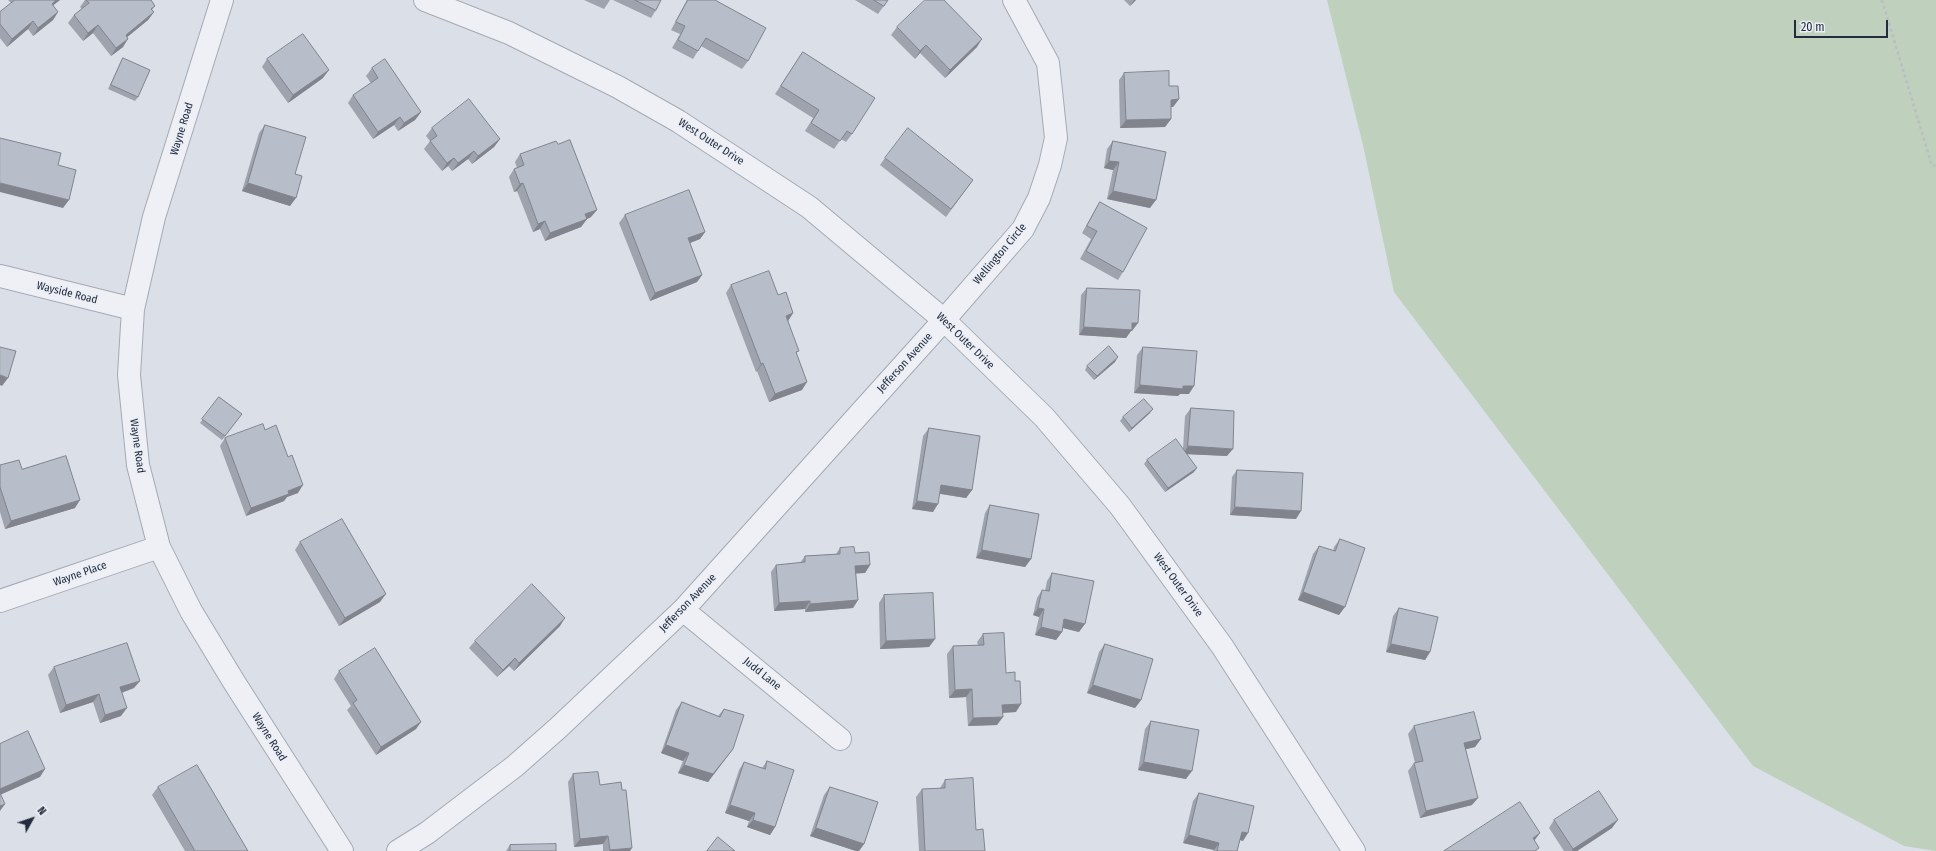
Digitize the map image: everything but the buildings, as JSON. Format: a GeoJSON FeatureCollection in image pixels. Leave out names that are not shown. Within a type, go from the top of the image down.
{"type":"FeatureCollection","features":[{"type":"Feature","properties":{"kind":"street","name":"Wayne Road"},"geometry":{"type":"LineString","coordinates":[[222,0],[154,217],[133,310],[129,375],[138,465],[159,546],[191,611],[226,669],[342,851]]}},
{"type":"Feature","properties":{"kind":"street","name":"West Outer Drive"},"geometry":{"type":"LineString","coordinates":[[425,0],[509,33],[618,87],[678,121],[809,207],[944,320],[1044,417],[1120,506],[1222,646],[1354,851]]}},
{"type":"Feature","properties":{"kind":"street","name":"Wellington Circle"},"geometry":{"type":"LineString","coordinates":[[944,320],[1023,229],[1039,198],[1050,165],[1056,138],[1048,63],[1014,0]]}},
{"type":"Feature","properties":{"kind":"street","name":"Wayside Road"},"geometry":{"type":"LineString","coordinates":[[0,276],[133,310]]}},
{"type":"Feature","properties":{"kind":"street","name":"Jefferson Avenue"},"geometry":{"type":"LineString","coordinates":[[398,851],[427,832],[515,766],[558,728],[683,610],[944,320]]}},
{"type":"Feature","properties":{"kind":"street","name":"Wayne Place"},"geometry":{"type":"LineString","coordinates":[[0,601],[159,546]]}},
{"type":"Feature","properties":{"kind":"street","name":"Judd Lane"},"geometry":{"type":"LineString","coordinates":[[683,610],[840,739]]}},
{"type":"Feature","properties":{"kind":"path"},"geometry":{"type":"LineString","coordinates":[[1882,0],[1932,166],[1936,165]]}},
{"type":"Feature","properties":{"kind":"green space"},"geometry":{"type":"Polygon","coordinates":[[[1327,0],[1936,0],[1936,851],[1904,846],[1753,766],[1394,292],[1363,145],[1327,0]]]}}]}
